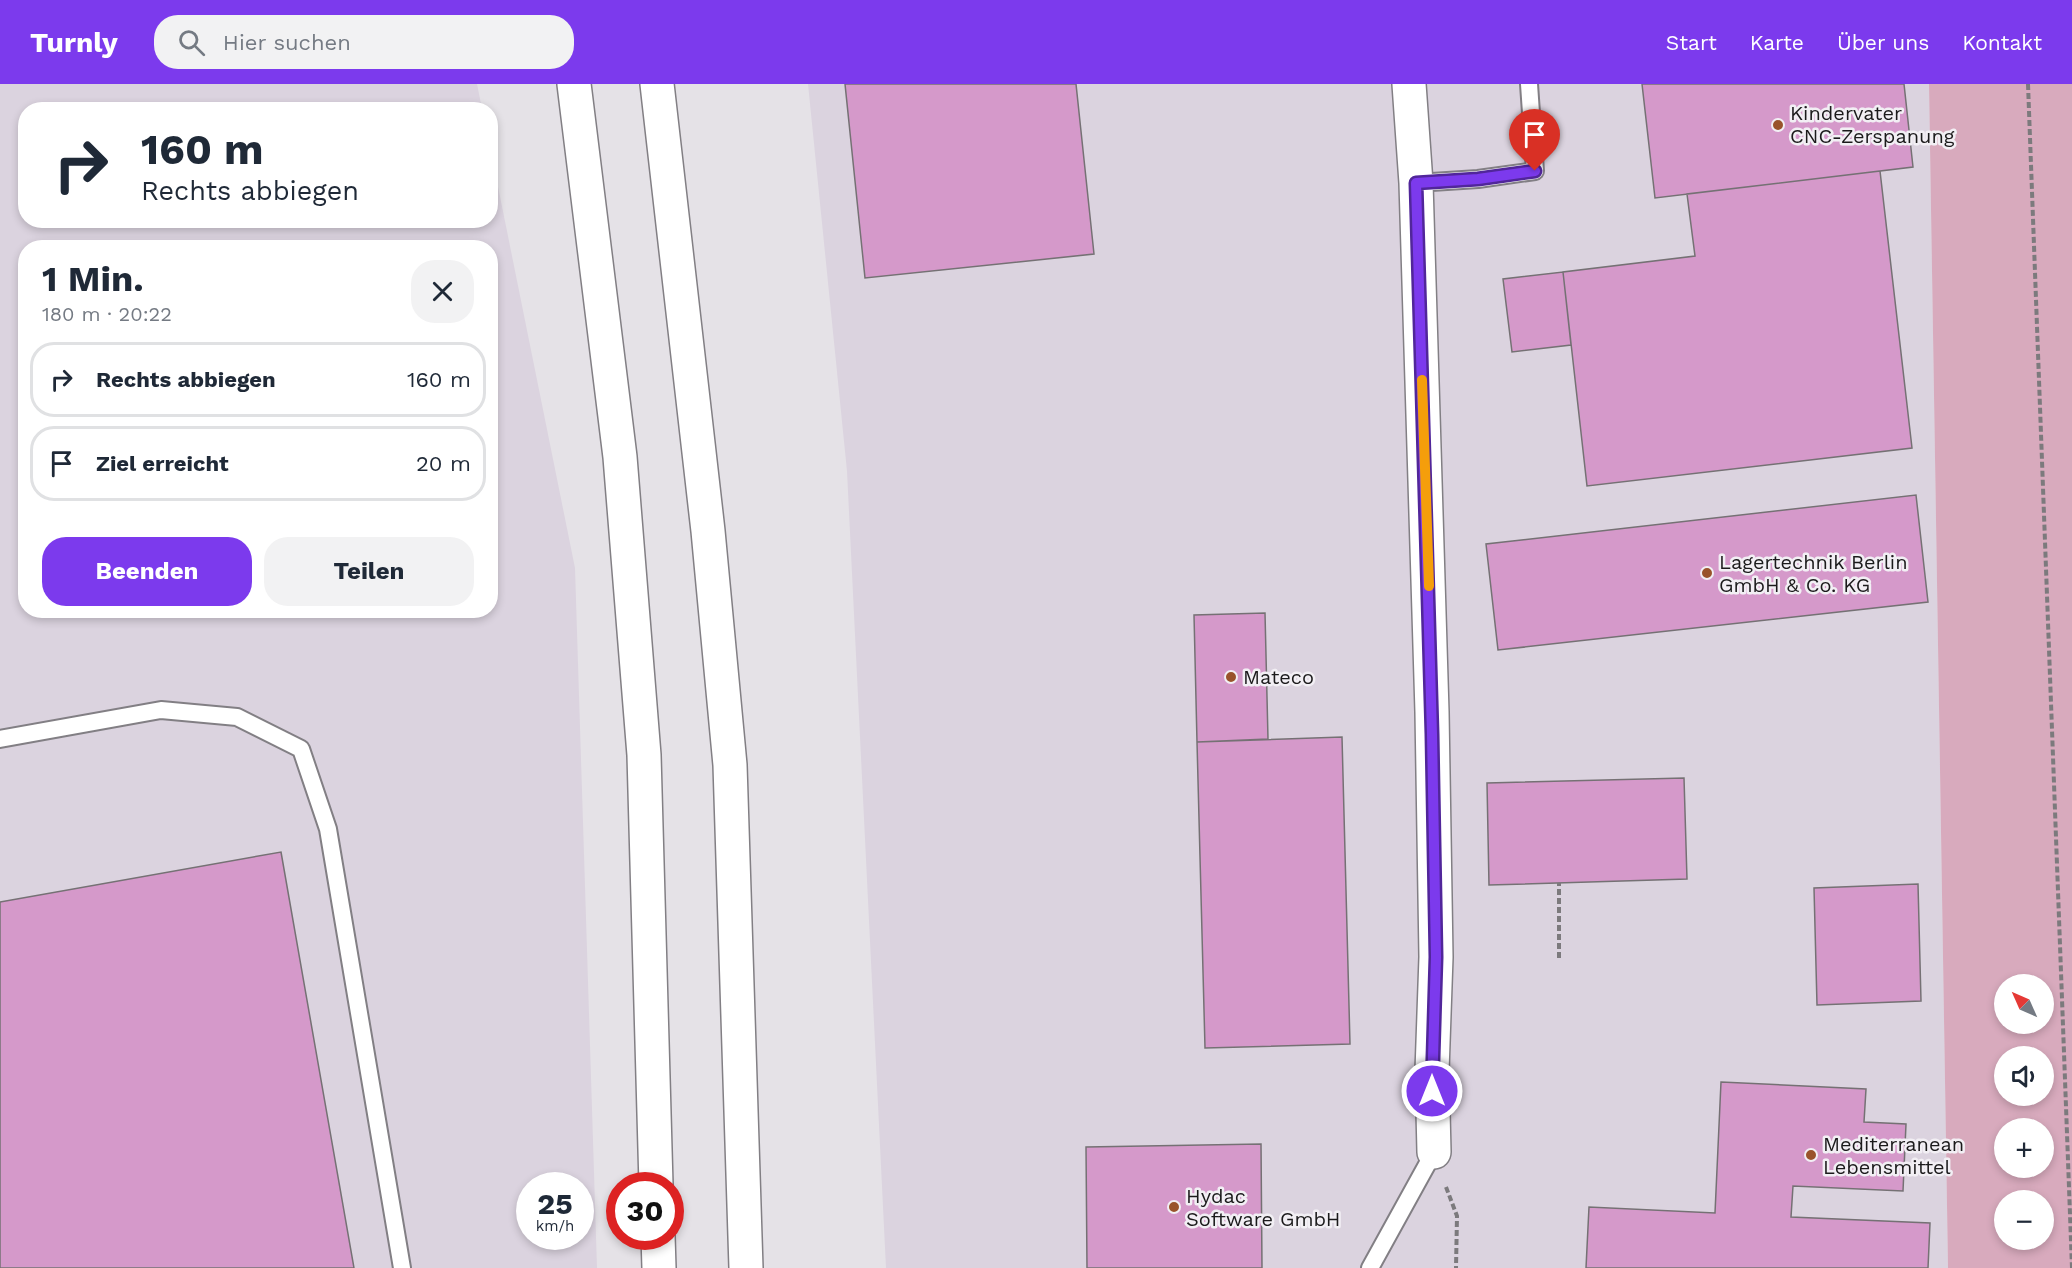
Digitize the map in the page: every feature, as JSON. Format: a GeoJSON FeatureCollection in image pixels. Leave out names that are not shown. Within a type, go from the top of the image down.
{"type":"FeatureCollection","features":[{"type":"Feature","properties":{"kind":"main road"},"geometry":{"type":"LineString","coordinates":[[574,84],[620,457],[644,755],[656,1172]]}},
{"type":"Feature","properties":{"kind":"main road"},"geometry":{"type":"LineString","coordinates":[[657,84],[707,519],[730,765],[746,1268]]}},
{"type":"Feature","properties":{"kind":"main road"},"geometry":{"type":"LineString","coordinates":[[1409,84],[1416,183],[1432,759],[1436,957],[1432,1071],[1434,1152]]}},
{"type":"Feature","properties":{"kind":"main road"},"geometry":{"type":"LineString","coordinates":[[658,1250],[658,1268]]}},
{"type":"Feature","properties":{"kind":"lane"},"geometry":{"type":"LineString","coordinates":[[1416,183],[1478,179],[1535,171],[1529,84]]}},
{"type":"Feature","properties":{"kind":"lane"},"geometry":{"type":"LineString","coordinates":[[0,739],[161,710],[237,717],[301,749],[328,829],[402,1268]]}},
{"type":"Feature","properties":{"kind":"lane"},"geometry":{"type":"LineString","coordinates":[[1370,1268],[1434,1152]]}},
{"type":"Feature","properties":{"kind":"path"},"geometry":{"type":"LineString","coordinates":[[2028,84],[2072,1268]]}},
{"type":"Feature","properties":{"kind":"path"},"geometry":{"type":"LineString","coordinates":[[1559,883],[1559,958]]}},
{"type":"Feature","properties":{"kind":"path"},"geometry":{"type":"LineString","coordinates":[[1434,1152],[1457,1216],[1456,1268]]}},
{"type":"Feature","properties":{"kind":"shaded area"},"geometry":{"type":"Polygon","coordinates":[[[0,84],[477,84],[481,102],[18,102],[18,228],[498,228],[498,187],[575,568],[594,1172],[516,1172],[516,1250],[594,1250],[594,1173],[597,1268],[0,1268],[0,84]]]}},
{"type":"Feature","properties":{"kind":"shaded area"},"geometry":{"type":"Polygon","coordinates":[[[808,84],[1929,84],[1948,1268],[886,1268],[847,471],[808,84]]]}},
{"type":"Feature","properties":{"kind":"shaded area"},"geometry":{"type":"Polygon","coordinates":[[[1929,84],[2072,84],[2072,1268],[1948,1268],[1929,84]]]}},
{"type":"Feature","properties":{"kind":"building"},"geometry":{"type":"Polygon","coordinates":[[[845,84],[1076,84],[1094,254],[865,278],[845,84]]]}},
{"type":"Feature","properties":{"kind":"building","name":"Kindervater CNC-Zerspanung"},"geometry":{"type":"Polygon","coordinates":[[[1642,84],[1904,84],[1913,167],[1655,198],[1642,84]]]}},
{"type":"Feature","properties":{"kind":"building"},"geometry":{"type":"Polygon","coordinates":[[[1880,171],[1912,448],[1587,486],[1563,272],[1695,256],[1687,194],[1880,171]]]}},
{"type":"Feature","properties":{"kind":"building"},"geometry":{"type":"Polygon","coordinates":[[[1563,272],[1571,345],[1512,352],[1503,279],[1563,272]]]}},
{"type":"Feature","properties":{"kind":"building","name":"Lagertechnik Berlin GmbH & Co. KG"},"geometry":{"type":"Polygon","coordinates":[[[1916,495],[1928,602],[1498,650],[1486,544],[1916,495]]]}},
{"type":"Feature","properties":{"kind":"building","name":"Mateco"},"geometry":{"type":"Polygon","coordinates":[[[1265,613],[1268,739],[1197,742],[1194,615],[1265,613]]]}},
{"type":"Feature","properties":{"kind":"building"},"geometry":{"type":"Polygon","coordinates":[[[1342,737],[1350,1044],[1205,1048],[1197,742],[1342,737]]]}},
{"type":"Feature","properties":{"kind":"building"},"geometry":{"type":"Polygon","coordinates":[[[1684,778],[1687,879],[1489,885],[1487,783],[1684,778]]]}},
{"type":"Feature","properties":{"kind":"building"},"geometry":{"type":"Polygon","coordinates":[[[281,852],[354,1268],[0,1268],[0,902],[281,852]]]}},
{"type":"Feature","properties":{"kind":"building"},"geometry":{"type":"Polygon","coordinates":[[[1918,884],[1921,1001],[1817,1005],[1814,888],[1918,884]]]}},
{"type":"Feature","properties":{"kind":"building","name":"Mediterranean Lebensmittel"},"geometry":{"type":"Polygon","coordinates":[[[1721,1082],[1866,1089],[1864,1122],[1906,1124],[1903,1191],[1793,1186],[1791,1217],[1930,1223],[1928,1268],[1586,1268],[1589,1207],[1715,1213],[1721,1082]]]}},
{"type":"Feature","properties":{"kind":"building","name":"Hydac Software GmbH"},"geometry":{"type":"Polygon","coordinates":[[[1261,1144],[1262,1268],[1087,1268],[1086,1147],[1261,1144]]]}},
{"type":"Feature","properties":{"kind":"slow traffic"},"geometry":{"type":"LineString","coordinates":[[1422,380],[1429,586]]}},
{"type":"Feature","properties":{"kind":"place","name":"Kindervater CNC-Zerspanung"},"geometry":{"type":"Point","coordinates":[1778,125]}},
{"type":"Feature","properties":{"kind":"place","name":"Lagertechnik Berlin GmbH & Co. KG"},"geometry":{"type":"Point","coordinates":[1707,573]}},
{"type":"Feature","properties":{"kind":"place","name":"Mateco"},"geometry":{"type":"Point","coordinates":[1231,677]}},
{"type":"Feature","properties":{"kind":"place","name":"Mediterranean Lebensmittel"},"geometry":{"type":"Point","coordinates":[1811,1155]}},
{"type":"Feature","properties":{"kind":"place","name":"Hydac Software GmbH"},"geometry":{"type":"Point","coordinates":[1174,1207]}},
{"type":"Feature","properties":{"kind":"route"},"geometry":{"type":"LineString","coordinates":[[1432,1091],[1436,957],[1416,183],[1478,179],[1535,171]]}}]}
